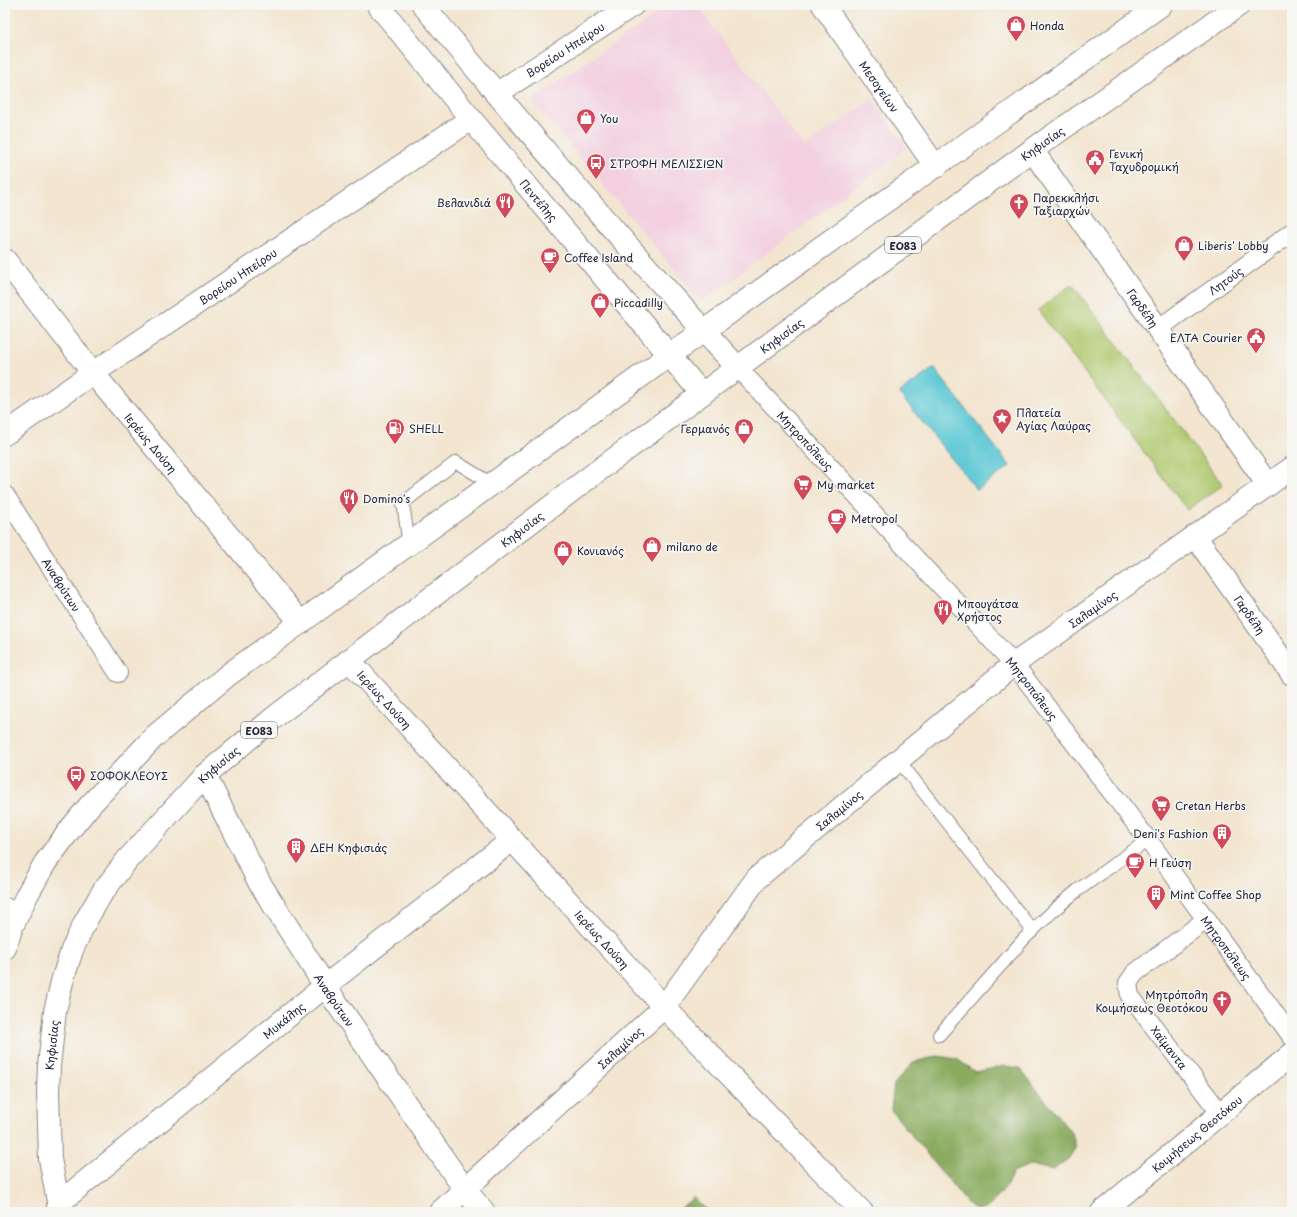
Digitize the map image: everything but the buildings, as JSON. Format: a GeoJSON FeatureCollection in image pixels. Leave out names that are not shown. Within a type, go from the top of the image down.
{"type":"FeatureCollection","features":[{"type":"Feature","properties":{"kind":"street","name":"Πεντέλης"},"geometry":{"type":"LineString","coordinates":[[378,5],[702,394]]}},
{"type":"Feature","properties":{"kind":"street"},"geometry":{"type":"LineString","coordinates":[[423,5],[496,94],[738,368]]}},
{"type":"Feature","properties":{"kind":"street","name":"Βορείου Ηπείρου"},"geometry":{"type":"LineString","coordinates":[[496,94],[633,5]]}},
{"type":"Feature","properties":{"kind":"street","name":"Μεσογείων"},"geometry":{"type":"LineString","coordinates":[[823,5],[936,167]]}},
{"type":"Feature","properties":{"kind":"street"},"geometry":{"type":"LineString","coordinates":[[5,948],[10,913],[26,895],[45,863],[72,827],[91,804],[155,736],[228,675],[670,355],[936,167],[1007,114],[1161,5]]}},
{"type":"Feature","properties":{"kind":"street","name":"Κηφισίας"},"geometry":{"type":"LineString","coordinates":[[59,1208],[50,1159],[48,1093],[49,1066],[55,1011],[72,950],[85,922],[102,893],[127,860],[205,775],[276,716],[595,473],[1032,150],[1239,5]]}},
{"type":"Feature","properties":{"kind":"street","name":"Βορείου Ηπείρου"},"geometry":{"type":"LineString","coordinates":[[5,434],[471,118]]}},
{"type":"Feature","properties":{"kind":"street","name":"Γαρδέλη"},"geometry":{"type":"LineString","coordinates":[[1032,150],[1268,485]]}},
{"type":"Feature","properties":{"kind":"street","name":"Λητούς"},"geometry":{"type":"LineString","coordinates":[[1158,330],[1292,232]]}},
{"type":"Feature","properties":{"kind":"street","name":"Ιερέως Δούση"},"geometry":{"type":"LineString","coordinates":[[5,260],[93,373],[301,623]]}},
{"type":"Feature","properties":{"kind":"street","name":"Μητροπόλεως"},"geometry":{"type":"LineString","coordinates":[[738,368],[1014,664],[1207,919],[1292,1037]]}},
{"type":"Feature","properties":{"kind":"street","name":"Σαλαμίνος"},"geometry":{"type":"LineString","coordinates":[[440,1212],[664,1007],[757,878],[1014,664],[1292,468]]}},
{"type":"Feature","properties":{"kind":"street","name":"Αναβρύτων"},"geometry":{"type":"LineString","coordinates":[[5,495],[118,673]]}},
{"type":"Feature","properties":{"kind":"street","name":"Γαρδέλη"},"geometry":{"type":"LineString","coordinates":[[1195,536],[1292,674]]}},
{"type":"Feature","properties":{"kind":"street","name":"Ιερέως Δούση"},"geometry":{"type":"LineString","coordinates":[[349,660],[664,1007],[862,1212]]}},
{"type":"Feature","properties":{"kind":"street","name":"Αναβρύτων"},"geometry":{"type":"LineString","coordinates":[[205,775],[258,882],[325,986],[464,1190],[484,1212]]}},
{"type":"Feature","properties":{"kind":"street","name":"Μυκάλης"},"geometry":{"type":"LineString","coordinates":[[59,1208],[325,986],[512,840]]}},
{"type":"Feature","properties":{"kind":"street","name":"Χαϊμαντα"},"geometry":{"type":"LineString","coordinates":[[1207,919],[1134,973],[1128,983],[1130,996],[1221,1114]]}},
{"type":"Feature","properties":{"kind":"street","name":"Κοιμήσεως Θεοτόκου"},"geometry":{"type":"LineString","coordinates":[[1102,1212],[1292,1054]]}},
{"type":"Feature","properties":{"kind":"lane"},"geometry":{"type":"LineString","coordinates":[[409,545],[403,503],[456,462],[492,484]]}},
{"type":"Feature","properties":{"kind":"lane"},"geometry":{"type":"LineString","coordinates":[[899,761],[1033,931]]}},
{"type":"Feature","properties":{"kind":"lane"},"geometry":{"type":"LineString","coordinates":[[939,1035],[1033,931],[1054,910],[1078,890],[1148,840]]}},
{"type":"Feature","properties":{"kind":"shaded area"},"geometry":{"type":"Polygon","coordinates":[[[669,5],[697,5],[804,147],[872,99],[907,148],[702,302],[531,100],[669,5]]]}},
{"type":"Feature","properties":{"kind":"green space"},"geometry":{"type":"Polygon","coordinates":[[[1072,284],[1223,485],[1187,510],[1038,310],[1072,284]]]}},
{"type":"Feature","properties":{"kind":"green space"},"geometry":{"type":"Polygon","coordinates":[[[938,1056],[957,1059],[975,1072],[1005,1066],[1020,1068],[1072,1134],[1076,1147],[1068,1159],[1053,1170],[1030,1165],[1013,1172],[1004,1190],[986,1208],[976,1210],[967,1203],[891,1110],[894,1084],[914,1062],[938,1056]]]}},
{"type":"Feature","properties":{"kind":"green space"},"geometry":{"type":"Polygon","coordinates":[[[694,1197],[708,1212],[677,1212],[694,1197]]]}},
{"type":"Feature","properties":{"kind":"water"},"geometry":{"type":"Polygon","coordinates":[[[934,368],[1010,466],[977,490],[899,393],[934,368]]]}},
{"type":"Feature","properties":{"kind":"place","name":"Honda"},"geometry":{"type":"Point","coordinates":[1016,42]}},
{"type":"Feature","properties":{"kind":"place","name":"You"},"geometry":{"type":"Point","coordinates":[586,135]}},
{"type":"Feature","properties":{"kind":"place","name":"Γενική Ταχυδρομική"},"geometry":{"type":"Point","coordinates":[1095,176]}},
{"type":"Feature","properties":{"kind":"place","name":"ΣΤΡΟΦΗ ΜΕΛΙΣΣΙΩΝ"},"geometry":{"type":"Point","coordinates":[596,180]}},
{"type":"Feature","properties":{"kind":"place","name":"Βελανιδιά"},"geometry":{"type":"Point","coordinates":[505,219]}},
{"type":"Feature","properties":{"kind":"place","name":"Παρεκκλήσι Ταξιαρχών"},"geometry":{"type":"Point","coordinates":[1019,220]}},
{"type":"Feature","properties":{"kind":"place","name":"Liberis' Lobby"},"geometry":{"type":"Point","coordinates":[1184,262]}},
{"type":"Feature","properties":{"kind":"place","name":"Coffee Island"},"geometry":{"type":"Point","coordinates":[550,274]}},
{"type":"Feature","properties":{"kind":"place","name":"Piccadilly"},"geometry":{"type":"Point","coordinates":[600,319]}},
{"type":"Feature","properties":{"kind":"place","name":"ΕΛΤΑ Courier"},"geometry":{"type":"Point","coordinates":[1256,354]}},
{"type":"Feature","properties":{"kind":"place","name":"Πλατεία Αγίας Λαύρας"},"geometry":{"type":"Point","coordinates":[1002,435]}},
{"type":"Feature","properties":{"kind":"place","name":"SHELL"},"geometry":{"type":"Point","coordinates":[395,445]}},
{"type":"Feature","properties":{"kind":"place","name":"Γερμανός"},"geometry":{"type":"Point","coordinates":[744,445]}},
{"type":"Feature","properties":{"kind":"place","name":"My market"},"geometry":{"type":"Point","coordinates":[803,501]}},
{"type":"Feature","properties":{"kind":"place","name":"Domino's"},"geometry":{"type":"Point","coordinates":[349,515]}},
{"type":"Feature","properties":{"kind":"place","name":"Metropol"},"geometry":{"type":"Point","coordinates":[837,535]}},
{"type":"Feature","properties":{"kind":"place","name":"milano de"},"geometry":{"type":"Point","coordinates":[652,563]}},
{"type":"Feature","properties":{"kind":"place","name":"Κονιανός"},"geometry":{"type":"Point","coordinates":[563,567]}},
{"type":"Feature","properties":{"kind":"place","name":"Μπουγάτσα Χρήστος"},"geometry":{"type":"Point","coordinates":[943,626]}},
{"type":"Feature","properties":{"kind":"place","name":"ΣΟΦΟΚΛΕΟΥΣ"},"geometry":{"type":"Point","coordinates":[76,792]}},
{"type":"Feature","properties":{"kind":"place","name":"Cretan Herbs"},"geometry":{"type":"Point","coordinates":[1161,822]}},
{"type":"Feature","properties":{"kind":"place","name":"Deni's Fashion"},"geometry":{"type":"Point","coordinates":[1222,850]}},
{"type":"Feature","properties":{"kind":"place","name":"ΔΕΗ Κηφισιάς"},"geometry":{"type":"Point","coordinates":[296,864]}},
{"type":"Feature","properties":{"kind":"place","name":"Η Γεύση"},"geometry":{"type":"Point","coordinates":[1135,879]}},
{"type":"Feature","properties":{"kind":"place","name":"Mint Coffee Shop"},"geometry":{"type":"Point","coordinates":[1156,911]}},
{"type":"Feature","properties":{"kind":"place","name":"Μητρόπολη Κοιμήσεως Θεοτόκου"},"geometry":{"type":"Point","coordinates":[1222,1017]}}]}
